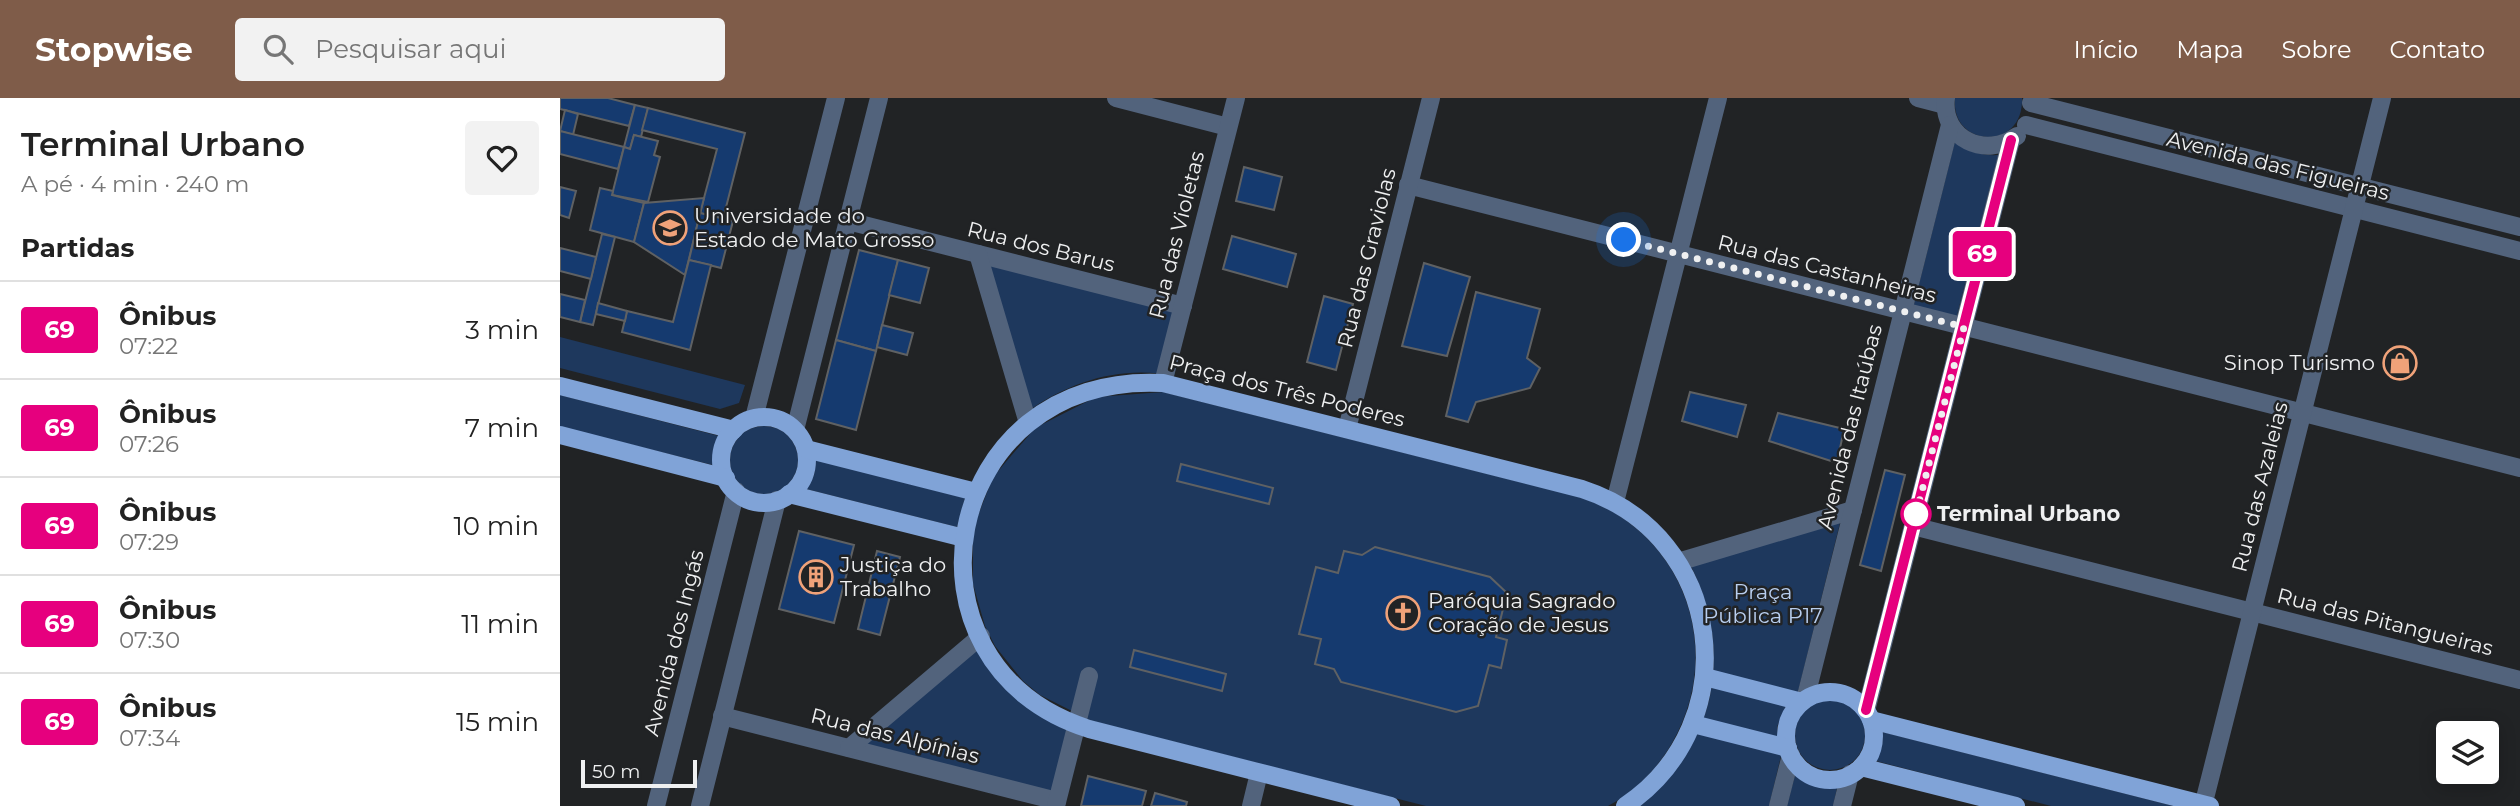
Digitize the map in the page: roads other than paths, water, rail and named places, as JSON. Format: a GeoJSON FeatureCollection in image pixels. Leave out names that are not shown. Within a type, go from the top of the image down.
{"type":"FeatureCollection","features":[{"type":"Feature","properties":{"kind":"main road","name":"Praça dos Três Poderes"},"geometry":{"type":"LineString","coordinates":[[1391,806],[1076,725],[1054,715],[1017,687],[1001,670],[981,636],[969,608],[962,562],[964,538],[976,492],[998,453],[1028,423],[1050,407],[1093,388],[1116,383],[1163,383],[1583,489],[1615,502],[1652,530],[1678,562],[1692,588],[1704,633],[1705,677],[1693,724],[1670,765],[1655,782],[1625,806]]}},
{"type":"Feature","properties":{"kind":"main road"},"geometry":{"type":"LineString","coordinates":[[560,386],[734,430]]}},
{"type":"Feature","properties":{"kind":"main road"},"geometry":{"type":"LineString","coordinates":[[731,484],[722,453],[728,438],[734,430],[754,418],[777,419],[795,430],[807,456],[801,481],[783,497]]}},
{"type":"Feature","properties":{"kind":"main road"},"geometry":{"type":"LineString","coordinates":[[560,435],[731,484],[757,502],[783,497],[964,538]]}},
{"type":"Feature","properties":{"kind":"main road"},"geometry":{"type":"LineString","coordinates":[[806,449],[976,492]]}},
{"type":"Feature","properties":{"kind":"main road"},"geometry":{"type":"LineString","coordinates":[[1705,677],[1803,701]]}},
{"type":"Feature","properties":{"kind":"main road"},"geometry":{"type":"LineString","coordinates":[[1821,693],[1839,693],[1855,699],[1869,715],[1874,736],[1873,745],[1866,760],[1855,770],[1830,779],[1813,776],[1799,766],[1789,751],[1786,736],[1789,719],[1803,701],[1821,693]]}},
{"type":"Feature","properties":{"kind":"main road"},"geometry":{"type":"LineString","coordinates":[[1869,715],[2166,800],[2205,805]]}},
{"type":"Feature","properties":{"kind":"main road"},"geometry":{"type":"LineString","coordinates":[[1693,724],[1789,751]]}},
{"type":"Feature","properties":{"kind":"main road"},"geometry":{"type":"LineString","coordinates":[[1855,770],[2016,806]]}},
{"type":"Feature","properties":{"kind":"street"},"geometry":{"type":"LineString","coordinates":[[754,418],[836,98]]}},
{"type":"Feature","properties":{"kind":"street"},"geometry":{"type":"LineString","coordinates":[[795,430],[879,98]]}},
{"type":"Feature","properties":{"kind":"street"},"geometry":{"type":"LineString","coordinates":[[1116,98],[1228,127]]}},
{"type":"Feature","properties":{"kind":"street","name":"Rua das Violetas"},"geometry":{"type":"LineString","coordinates":[[1163,383],[1236,98]]}},
{"type":"Feature","properties":{"kind":"street","name":"Rua das Graviolas"},"geometry":{"type":"LineString","coordinates":[[1347,429],[1431,98]]}},
{"type":"Feature","properties":{"kind":"street"},"geometry":{"type":"LineString","coordinates":[[1615,502],[1718,98]]}},
{"type":"Feature","properties":{"kind":"street"},"geometry":{"type":"LineString","coordinates":[[1918,98],[1945,101],[1950,125],[1965,141],[1975,145],[1996,146],[2011,140],[2026,125]]}},
{"type":"Feature","properties":{"kind":"street","name":"Rua das Azaleias"},"geometry":{"type":"LineString","coordinates":[[2205,805],[2382,98]]}},
{"type":"Feature","properties":{"kind":"street","name":"Avenida das Figueiras"},"geometry":{"type":"LineString","coordinates":[[2520,227],[2031,100],[2026,125],[2520,251]]}},
{"type":"Feature","properties":{"kind":"street","name":"Avenida das Itaúbas"},"geometry":{"type":"LineString","coordinates":[[1803,701],[1950,125]]}},
{"type":"Feature","properties":{"kind":"street"},"geometry":{"type":"LineString","coordinates":[[1869,715],[1913,526],[2011,140]]}},
{"type":"Feature","properties":{"kind":"street","name":"Rua das Castanheiras"},"geometry":{"type":"LineString","coordinates":[[1408,186],[2520,468]]}},
{"type":"Feature","properties":{"kind":"street","name":"Rua dos Barus"},"geometry":{"type":"LineString","coordinates":[[848,221],[1183,306]]}},
{"type":"Feature","properties":{"kind":"street"},"geometry":{"type":"LineString","coordinates":[[978,254],[1028,423]]}},
{"type":"Feature","properties":{"kind":"street","name":"Avenida dos Ingás"},"geometry":{"type":"LineString","coordinates":[[656,806],[731,484]]}},
{"type":"Feature","properties":{"kind":"street"},"geometry":{"type":"LineString","coordinates":[[699,806],[783,497]]}},
{"type":"Feature","properties":{"kind":"street"},"geometry":{"type":"LineString","coordinates":[[1678,562],[1853,510]]}},
{"type":"Feature","properties":{"kind":"street","name":"Rua das Pitangueiras"},"geometry":{"type":"LineString","coordinates":[[1913,526],[2520,680]]}},
{"type":"Feature","properties":{"kind":"street"},"geometry":{"type":"LineString","coordinates":[[849,748],[981,636]]}},
{"type":"Feature","properties":{"kind":"street"},"geometry":{"type":"LineString","coordinates":[[1056,804],[1088,676]]}},
{"type":"Feature","properties":{"kind":"street","name":"Rua das Alpínias"},"geometry":{"type":"LineString","coordinates":[[722,716],[1056,804]]}},
{"type":"Feature","properties":{"kind":"street"},"geometry":{"type":"LineString","coordinates":[[1778,806],[1789,751]]}},
{"type":"Feature","properties":{"kind":"street"},"geometry":{"type":"LineString","coordinates":[[1842,806],[1855,770]]}},
{"type":"Feature","properties":{"kind":"street"},"geometry":{"type":"LineString","coordinates":[[1251,806],[1259,773]]}},
{"type":"Feature","properties":{"kind":"place","name":"Universidade do Estado de Mato Grosso"},"geometry":{"type":"Point","coordinates":[670,228]}},
{"type":"Feature","properties":{"kind":"place","name":"Sinop Turismo"},"geometry":{"type":"Point","coordinates":[2400,363]}},
{"type":"Feature","properties":{"kind":"place","name":"Terminal Urbano"},"geometry":{"type":"Point","coordinates":[1916,514]}},
{"type":"Feature","properties":{"kind":"place","name":"Justiça do Trabalho"},"geometry":{"type":"Point","coordinates":[816,577]}},
{"type":"Feature","properties":{"kind":"place","name":"Paróquia Sagrado Coração de Jesus"},"geometry":{"type":"Point","coordinates":[1403,613]}},
{"type":"Feature","properties":{"kind":"park label","name":"Praça Pública P17"},"geometry":{"type":"Point","coordinates":[1763,604]}}]}
